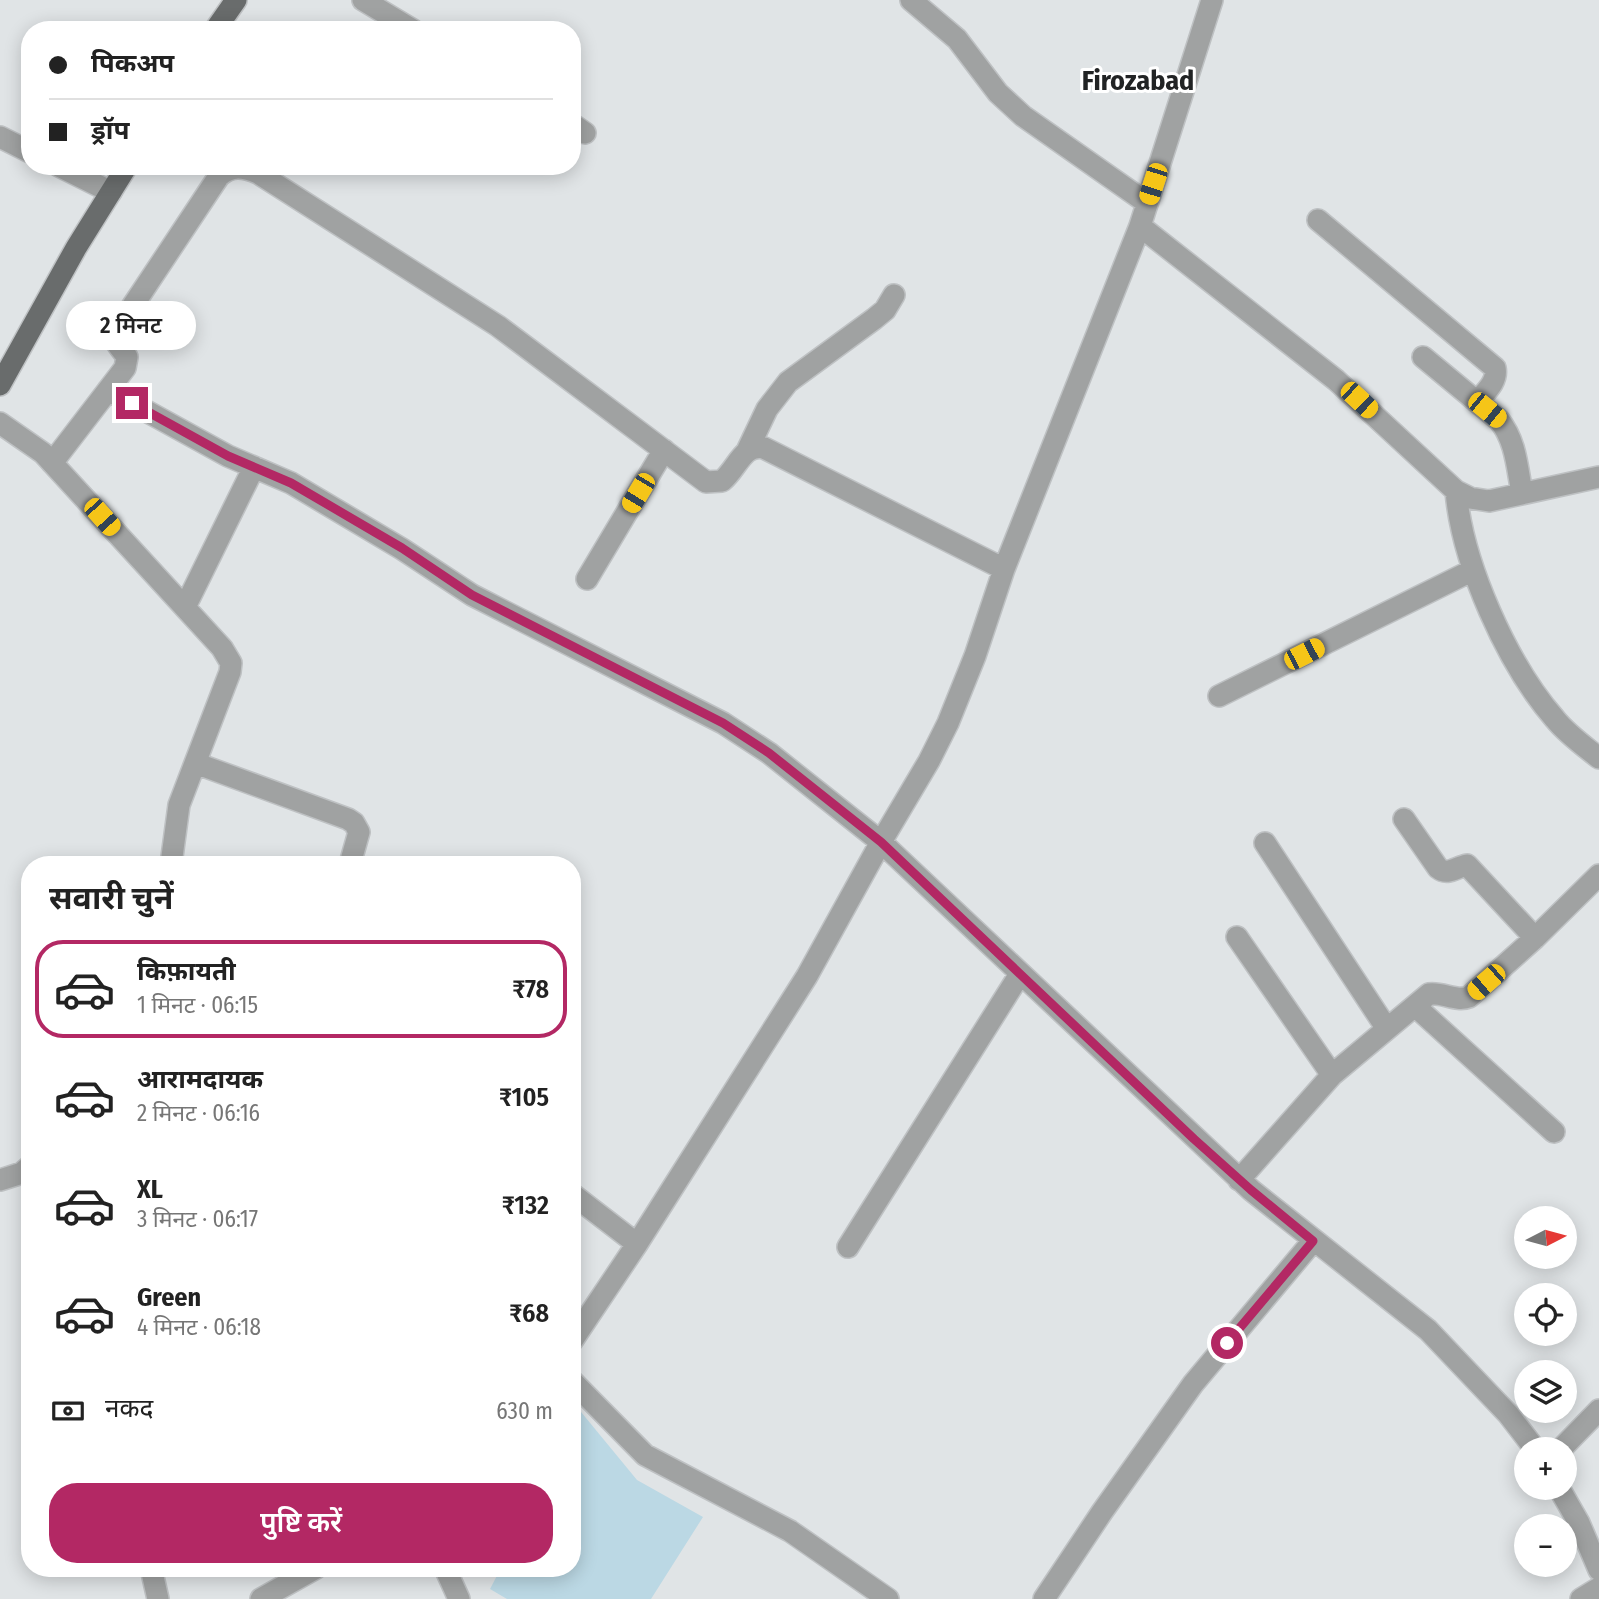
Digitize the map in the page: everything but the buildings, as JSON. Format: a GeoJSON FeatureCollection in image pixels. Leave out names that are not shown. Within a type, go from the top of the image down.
{"type":"FeatureCollection","features":[{"type":"Feature","properties":{"kind":"main road"},"geometry":{"type":"LineString","coordinates":[[221,21],[236,0]]}},
{"type":"Feature","properties":{"kind":"main road"},"geometry":{"type":"LineString","coordinates":[[0,385],[76,248],[121,175]]}},
{"type":"Feature","properties":{"kind":"street"},"geometry":{"type":"LineString","coordinates":[[363,0],[398,21]]}},
{"type":"Feature","properties":{"kind":"street"},"geometry":{"type":"LineString","coordinates":[[911,0],[957,39],[998,93],[1023,116],[1147,203]]}},
{"type":"Feature","properties":{"kind":"street"},"geometry":{"type":"LineString","coordinates":[[581,1326],[807,976],[948,723],[975,656],[1004,569],[1140,226],[1212,0]]}},
{"type":"Feature","properties":{"kind":"street"},"geometry":{"type":"LineString","coordinates":[[0,137],[21,148]]}},
{"type":"Feature","properties":{"kind":"street"},"geometry":{"type":"LineString","coordinates":[[77,175],[111,192]]}},
{"type":"Feature","properties":{"kind":"street"},"geometry":{"type":"LineString","coordinates":[[52,463],[127,362],[128,357],[114,337],[116,331],[220,175]]}},
{"type":"Feature","properties":{"kind":"street"},"geometry":{"type":"LineString","coordinates":[[261,175],[468,305],[533,350],[706,482],[715,483],[728,476],[748,449],[767,409],[788,382],[885,310],[894,295]]}},
{"type":"Feature","properties":{"kind":"street"},"geometry":{"type":"LineString","coordinates":[[1318,220],[1495,368],[1497,374],[1494,382],[1477,402]]}},
{"type":"Feature","properties":{"kind":"street"},"geometry":{"type":"LineString","coordinates":[[1140,226],[1336,380],[1455,491],[1479,500],[1489,500],[1599,477]]}},
{"type":"Feature","properties":{"kind":"street"},"geometry":{"type":"LineString","coordinates":[[1423,357],[1499,420],[1512,441],[1521,493]]}},
{"type":"Feature","properties":{"kind":"street"},"geometry":{"type":"LineString","coordinates":[[108,390],[228,456],[291,483],[402,548],[472,595],[734,730],[769,753],[881,842],[1239,1180],[1428,1330],[1508,1414],[1526,1437]]}},
{"type":"Feature","properties":{"kind":"street"},"geometry":{"type":"LineString","coordinates":[[0,423],[31,443],[52,463],[222,648],[231,663],[230,672],[179,804],[172,856]]}},
{"type":"Feature","properties":{"kind":"street"},"geometry":{"type":"LineString","coordinates":[[748,449],[755,446],[765,448],[1004,569]]}},
{"type":"Feature","properties":{"kind":"street"},"geometry":{"type":"LineString","coordinates":[[587,579],[664,450]]}},
{"type":"Feature","properties":{"kind":"street"},"geometry":{"type":"LineString","coordinates":[[185,607],[254,467]]}},
{"type":"Feature","properties":{"kind":"street"},"geometry":{"type":"LineString","coordinates":[[1455,491],[1460,525],[1473,570],[1524,676],[1557,722],[1599,758]]}},
{"type":"Feature","properties":{"kind":"street"},"geometry":{"type":"LineString","coordinates":[[1219,696],[1473,570]]}},
{"type":"Feature","properties":{"kind":"street"},"geometry":{"type":"LineString","coordinates":[[195,763],[354,822],[359,832],[352,856]]}},
{"type":"Feature","properties":{"kind":"street"},"geometry":{"type":"LineString","coordinates":[[1404,819],[1438,868],[1443,872],[1467,865],[1535,938]]}},
{"type":"Feature","properties":{"kind":"street"},"geometry":{"type":"LineString","coordinates":[[1265,843],[1387,1029]]}},
{"type":"Feature","properties":{"kind":"street"},"geometry":{"type":"LineString","coordinates":[[1239,1180],[1332,1075],[1429,994],[1444,994],[1457,999],[1469,997],[1535,938],[1599,875]]}},
{"type":"Feature","properties":{"kind":"street"},"geometry":{"type":"LineString","coordinates":[[1237,937],[1332,1075]]}},
{"type":"Feature","properties":{"kind":"street"},"geometry":{"type":"LineString","coordinates":[[848,1247],[1020,974]]}},
{"type":"Feature","properties":{"kind":"street"},"geometry":{"type":"LineString","coordinates":[[1415,1006],[1554,1132]]}},
{"type":"Feature","properties":{"kind":"street"},"geometry":{"type":"LineString","coordinates":[[0,1180],[21,1174]]}},
{"type":"Feature","properties":{"kind":"street"},"geometry":{"type":"LineString","coordinates":[[581,1201],[636,1244]]}},
{"type":"Feature","properties":{"kind":"street"},"geometry":{"type":"LineString","coordinates":[[1044,1599],[1193,1384],[1313,1241]]}},
{"type":"Feature","properties":{"kind":"street"},"geometry":{"type":"LineString","coordinates":[[581,1390],[645,1455],[790,1531],[888,1599]]}},
{"type":"Feature","properties":{"kind":"street"},"geometry":{"type":"LineString","coordinates":[[1573,1437],[1599,1410]]}},
{"type":"Feature","properties":{"kind":"street"},"geometry":{"type":"LineString","coordinates":[[1566,1500],[1599,1570]]}},
{"type":"Feature","properties":{"kind":"street"},"geometry":{"type":"LineString","coordinates":[[153,1577],[159,1599]]}},
{"type":"Feature","properties":{"kind":"street"},"geometry":{"type":"LineString","coordinates":[[261,1599],[300,1577]]}},
{"type":"Feature","properties":{"kind":"street"},"geometry":{"type":"LineString","coordinates":[[449,1577],[459,1599]]}},
{"type":"Feature","properties":{"kind":"street"},"geometry":{"type":"LineString","coordinates":[[1581,1599],[1599,1588]]}},
{"type":"Feature","properties":{"kind":"shaded area"},"geometry":{"type":"Polygon","coordinates":[[[581,1412],[637,1480],[703,1517],[651,1599],[507,1599],[490,1589],[496,1577],[581,1577],[581,1412]]]}},
{"type":"Feature","properties":{"kind":"district","name":"Firozabad"},"geometry":{"type":"Point","coordinates":[1138,80]}},
{"type":"Feature","properties":{"kind":"route"},"geometry":{"type":"LineString","coordinates":[[132,403],[228,456],[291,483],[402,548],[472,595],[723,723],[769,753],[881,842],[1194,1139],[1313,1241],[1227,1343]]}}]}
